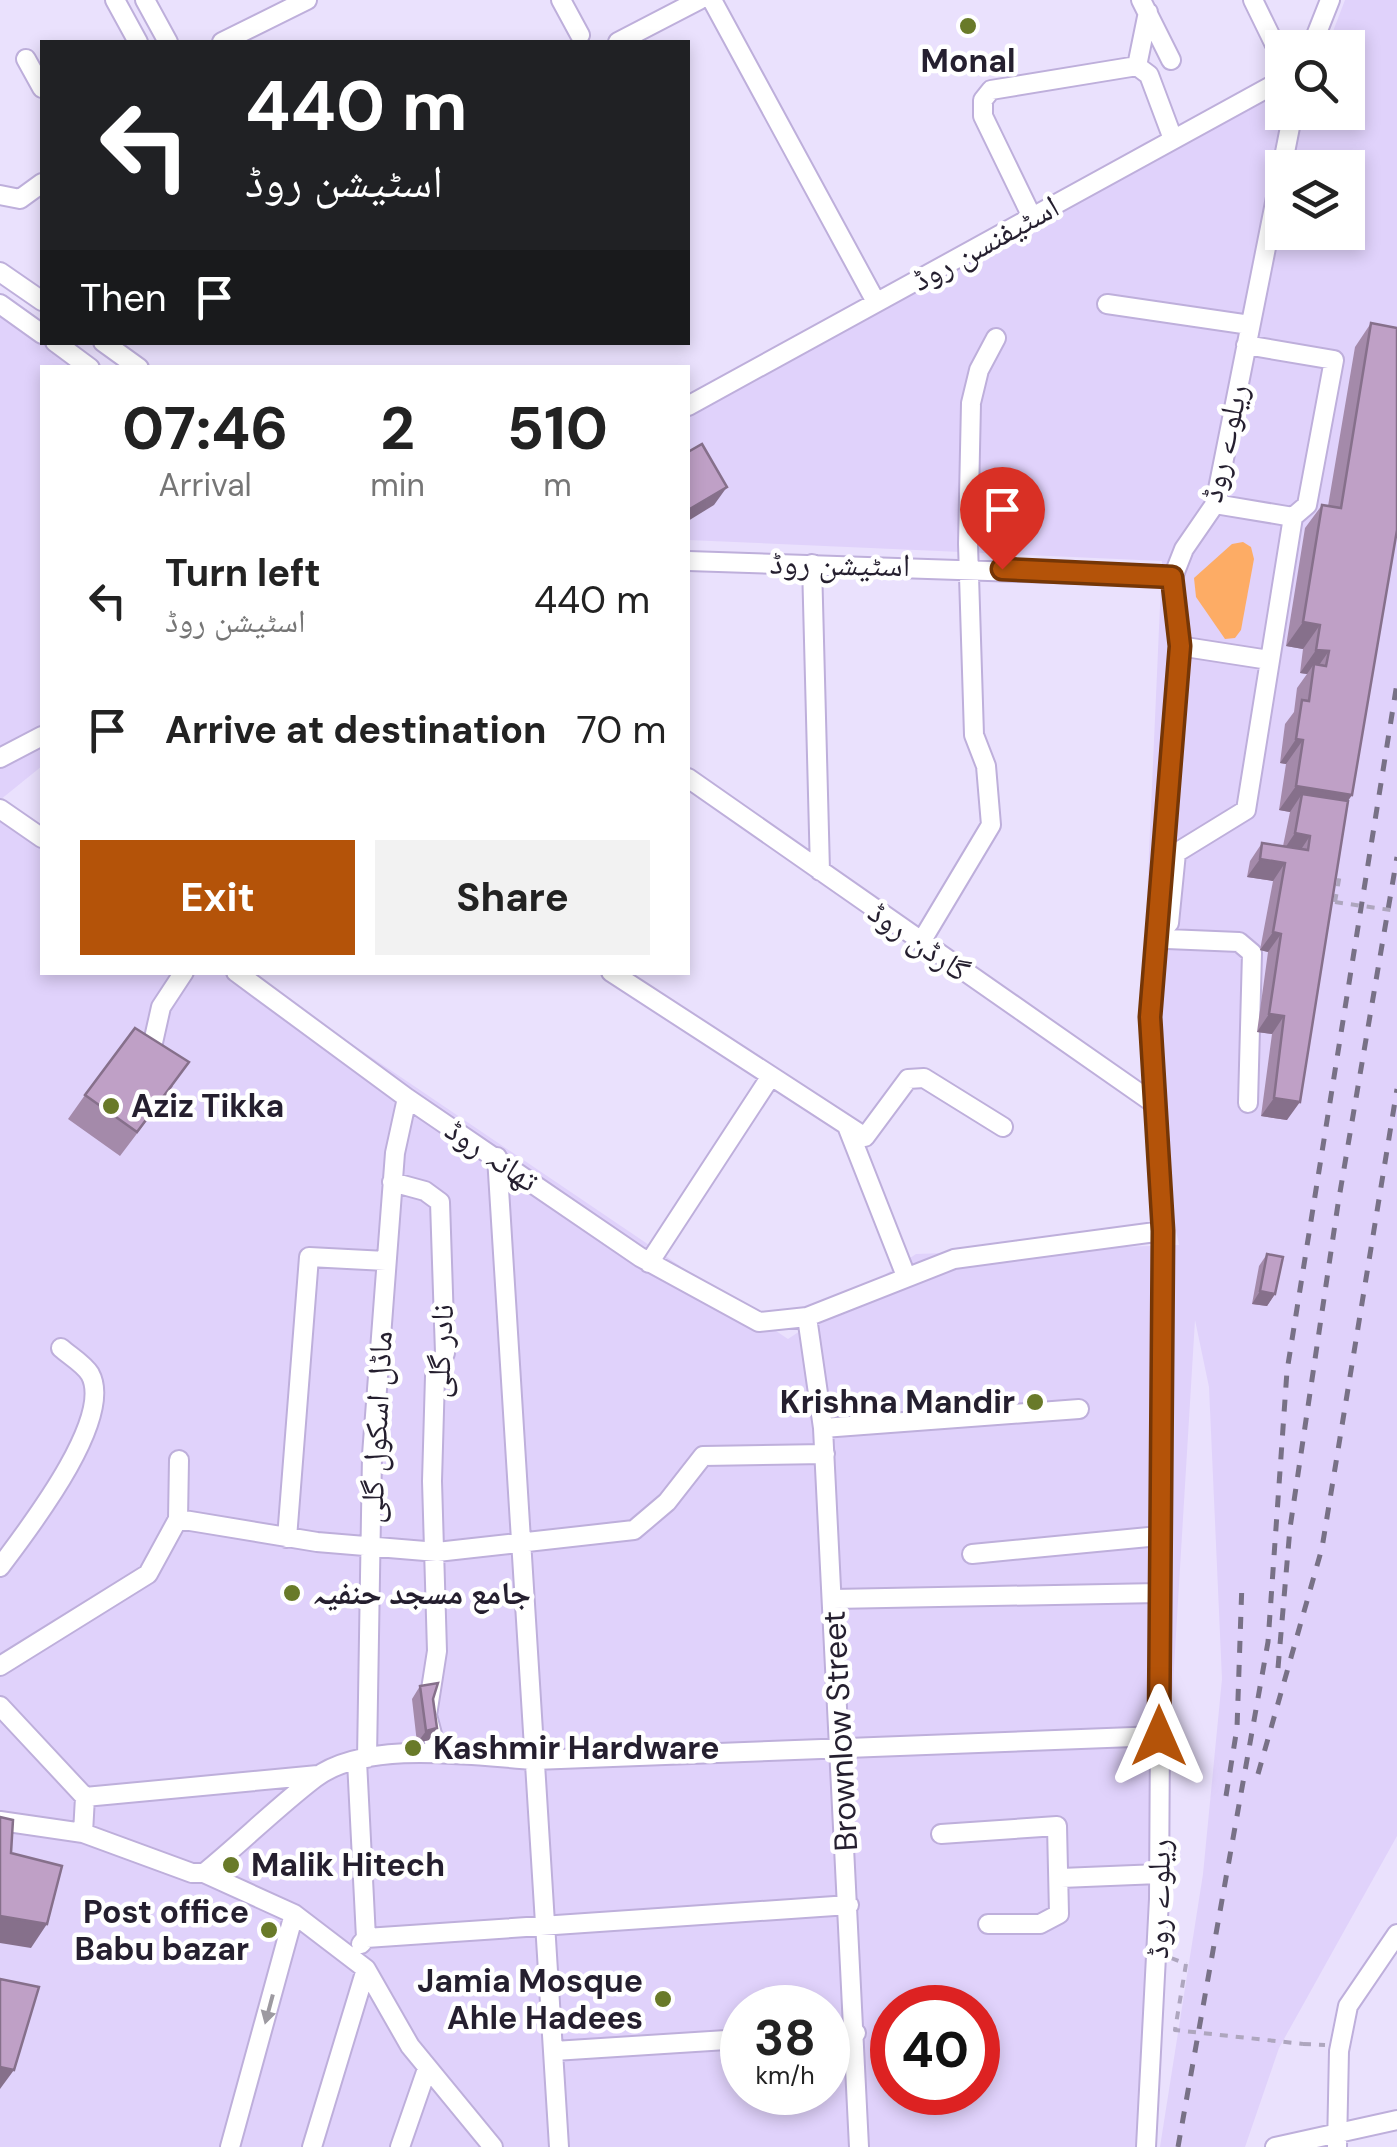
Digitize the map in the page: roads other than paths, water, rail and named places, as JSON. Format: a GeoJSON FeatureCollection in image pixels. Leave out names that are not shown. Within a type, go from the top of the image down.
{"type":"FeatureCollection","features":[{"type":"Feature","properties":{"kind":"street"},"geometry":{"type":"LineString","coordinates":[[115,0],[137,40]]}},
{"type":"Feature","properties":{"kind":"street"},"geometry":{"type":"LineString","coordinates":[[144,0],[167,40]]}},
{"type":"Feature","properties":{"kind":"street"},"geometry":{"type":"LineString","coordinates":[[561,0],[580,35]]}},
{"type":"Feature","properties":{"kind":"street"},"geometry":{"type":"LineString","coordinates":[[622,40],[699,0]]}},
{"type":"Feature","properties":{"kind":"street"},"geometry":{"type":"LineString","coordinates":[[712,0],[876,302]]}},
{"type":"Feature","properties":{"kind":"street"},"geometry":{"type":"LineString","coordinates":[[1252,0],[1267,30]]}},
{"type":"Feature","properties":{"kind":"street"},"geometry":{"type":"LineString","coordinates":[[1318,30],[1330,0]]}},
{"type":"Feature","properties":{"kind":"street"},"geometry":{"type":"LineString","coordinates":[[227,40],[299,2]]}},
{"type":"Feature","properties":{"kind":"street"},"geometry":{"type":"LineString","coordinates":[[1144,6],[1171,60]]}},
{"type":"Feature","properties":{"kind":"street"},"geometry":{"type":"LineString","coordinates":[[1137,66],[1144,6]]}},
{"type":"Feature","properties":{"kind":"street"},"geometry":{"type":"LineString","coordinates":[[26,59],[40,84]]}},
{"type":"Feature","properties":{"kind":"street"},"geometry":{"type":"LineString","coordinates":[[1032,217],[983,116],[983,100],[990,90],[1137,66],[1148,75],[1173,139]]}},
{"type":"Feature","properties":{"kind":"street","name":"اسٹیفنسن روڈ"},"geometry":{"type":"LineString","coordinates":[[690,405],[1265,89]]}},
{"type":"Feature","properties":{"kind":"street","name":"ریلوے روڈ"},"geometry":{"type":"LineString","coordinates":[[1146,2147],[1160,1874],[1163,1231],[1152,1102],[1154,1050],[1150,1017],[1180,646],[1172,577],[1184,548],[1215,504],[1289,130]]}},
{"type":"Feature","properties":{"kind":"street"},"geometry":{"type":"LineString","coordinates":[[0,195],[20,199],[40,184]]}},
{"type":"Feature","properties":{"kind":"street"},"geometry":{"type":"LineString","coordinates":[[0,272],[40,300]]}},
{"type":"Feature","properties":{"kind":"street"},"geometry":{"type":"LineString","coordinates":[[0,304],[40,333]]}},
{"type":"Feature","properties":{"kind":"street"},"geometry":{"type":"LineString","coordinates":[[1107,304],[1250,324]]}},
{"type":"Feature","properties":{"kind":"street"},"geometry":{"type":"LineString","coordinates":[[920,942],[990,825],[986,766],[974,735],[968,568],[972,402],[978,370],[996,338]]}},
{"type":"Feature","properties":{"kind":"street"},"geometry":{"type":"LineString","coordinates":[[59,345],[86,365]]}},
{"type":"Feature","properties":{"kind":"street"},"geometry":{"type":"LineString","coordinates":[[107,345],[135,365]]}},
{"type":"Feature","properties":{"kind":"street"},"geometry":{"type":"LineString","coordinates":[[1154,1050],[1162,1016],[1176,853],[1246,810],[1292,518],[1307,504],[1334,360],[1246,346]]}},
{"type":"Feature","properties":{"kind":"street"},"geometry":{"type":"LineString","coordinates":[[1215,504],[1292,518]]}},
{"type":"Feature","properties":{"kind":"street","name":"اسٹیشن روڈ"},"geometry":{"type":"LineString","coordinates":[[690,560],[1172,577]]}},
{"type":"Feature","properties":{"kind":"street"},"geometry":{"type":"LineString","coordinates":[[812,564],[820,872]]}},
{"type":"Feature","properties":{"kind":"street"},"geometry":{"type":"LineString","coordinates":[[1180,646],[1269,660]]}},
{"type":"Feature","properties":{"kind":"street"},"geometry":{"type":"LineString","coordinates":[[0,758],[40,737]]}},
{"type":"Feature","properties":{"kind":"street","name":"گارڈن روڈ"},"geometry":{"type":"LineString","coordinates":[[690,779],[1152,1102]]}},
{"type":"Feature","properties":{"kind":"street"},"geometry":{"type":"LineString","coordinates":[[0,808],[40,837]]}},
{"type":"Feature","properties":{"kind":"street"},"geometry":{"type":"LineString","coordinates":[[1167,939],[1239,942],[1252,953],[1248,1103]]}},
{"type":"Feature","properties":{"kind":"street"},"geometry":{"type":"LineString","coordinates":[[152,1047],[161,1006],[182,975]]}},
{"type":"Feature","properties":{"kind":"street","name":"تھانہ روڈ"},"geometry":{"type":"LineString","coordinates":[[240,975],[407,1098],[650,1263],[759,1322],[807,1317]]}},
{"type":"Feature","properties":{"kind":"street"},"geometry":{"type":"LineString","coordinates":[[616,975],[865,1137],[908,1079],[924,1078],[1003,1127]]}},
{"type":"Feature","properties":{"kind":"street"},"geometry":{"type":"LineString","coordinates":[[650,1263],[771,1076]]}},
{"type":"Feature","properties":{"kind":"street","name":"ماڈل اسکول گلی"},"geometry":{"type":"LineString","coordinates":[[366,1938],[362,1759],[372,1455],[392,1182],[407,1098]]}},
{"type":"Feature","properties":{"kind":"street"},"geometry":{"type":"LineString","coordinates":[[847,1125],[906,1276]]}},
{"type":"Feature","properties":{"kind":"street"},"geometry":{"type":"LineString","coordinates":[[496,1158],[559,2147]]}},
{"type":"Feature","properties":{"kind":"street","name":"نادر گلی"},"geometry":{"type":"LineString","coordinates":[[392,1182],[425,1191],[440,1202],[445,1354],[434,1376],[432,1481],[437,1552]]}},
{"type":"Feature","properties":{"kind":"street"},"geometry":{"type":"LineString","coordinates":[[807,1317],[954,1259],[1163,1231]]}},
{"type":"Feature","properties":{"kind":"street"},"geometry":{"type":"LineString","coordinates":[[287,1538],[309,1257],[386,1262]]}},
{"type":"Feature","properties":{"kind":"street","name":"Brownlow Street"},"geometry":{"type":"LineString","coordinates":[[807,1317],[823,1428],[859,2147]]}},
{"type":"Feature","properties":{"kind":"street"},"geometry":{"type":"LineString","coordinates":[[0,1567],[62,1480],[90,1412],[93,1387],[89,1372],[61,1348]]}},
{"type":"Feature","properties":{"kind":"street"},"geometry":{"type":"LineString","coordinates":[[823,1428],[1079,1409]]}},
{"type":"Feature","properties":{"kind":"street"},"geometry":{"type":"LineString","coordinates":[[178,1520],[287,1538],[437,1552],[520,1544],[634,1530],[667,1502],[703,1456],[824,1454]]}},
{"type":"Feature","properties":{"kind":"street"},"geometry":{"type":"LineString","coordinates":[[0,1666],[148,1574],[178,1520],[179,1460]]}},
{"type":"Feature","properties":{"kind":"street"},"geometry":{"type":"LineString","coordinates":[[972,1554],[1160,1536]]}},
{"type":"Feature","properties":{"kind":"street"},"geometry":{"type":"LineString","coordinates":[[436,1753],[426,1715],[436,1680],[437,1552]]}},
{"type":"Feature","properties":{"kind":"street"},"geometry":{"type":"LineString","coordinates":[[833,1599],[1159,1592]]}},
{"type":"Feature","properties":{"kind":"street"},"geometry":{"type":"LineString","coordinates":[[0,1706],[85,1797],[83,1833]]}},
{"type":"Feature","properties":{"kind":"street"},"geometry":{"type":"LineString","coordinates":[[85,1797],[318,1775],[362,1759],[436,1753],[534,1760],[1159,1736]]}},
{"type":"Feature","properties":{"kind":"street"},"geometry":{"type":"LineString","coordinates":[[204,1873],[318,1775]]}},
{"type":"Feature","properties":{"kind":"street"},"geometry":{"type":"LineString","coordinates":[[0,1821],[83,1833],[192,1873],[204,1873],[294,1914],[359,1964],[428,2069],[492,2147]]}},
{"type":"Feature","properties":{"kind":"street"},"geometry":{"type":"LineString","coordinates":[[941,1834],[1054,1825],[1061,1878],[1058,1914],[1040,1924],[988,1924]]}},
{"type":"Feature","properties":{"kind":"street"},"geometry":{"type":"LineString","coordinates":[[1061,1878],[1160,1874]]}},
{"type":"Feature","properties":{"kind":"street"},"geometry":{"type":"LineString","coordinates":[[312,2147],[366,1938],[849,1905]]}},
{"type":"Feature","properties":{"kind":"street"},"geometry":{"type":"LineString","coordinates":[[230,2147],[294,1914]]}},
{"type":"Feature","properties":{"kind":"street"},"geometry":{"type":"LineString","coordinates":[[1337,2141],[1338,2051],[1348,2006],[1397,1934]]}},
{"type":"Feature","properties":{"kind":"street"},"geometry":{"type":"LineString","coordinates":[[850,2033],[856,2033]]}},
{"type":"Feature","properties":{"kind":"street"},"geometry":{"type":"LineString","coordinates":[[554,2051],[720,2041]]}},
{"type":"Feature","properties":{"kind":"street"},"geometry":{"type":"LineString","coordinates":[[400,2147],[428,2069]]}},
{"type":"Feature","properties":{"kind":"street"},"geometry":{"type":"LineString","coordinates":[[1275,2147],[1337,2141],[1397,2120]]}},
{"type":"Feature","properties":{"kind":"railway"},"geometry":{"type":"LineString","coordinates":[[1178,2147],[1268,1642],[1287,1371],[1397,683]]}},
{"type":"Feature","properties":{"kind":"railway"},"geometry":{"type":"LineString","coordinates":[[1278,1668],[1290,1528],[1338,1204],[1397,857]]}},
{"type":"Feature","properties":{"kind":"railway"},"geometry":{"type":"LineString","coordinates":[[1258,1774],[1322,1548],[1397,1089]]}},
{"type":"Feature","properties":{"kind":"railway"},"geometry":{"type":"LineString","coordinates":[[1226,1796],[1237,1728],[1242,1582]]}},
{"type":"Feature","properties":{"kind":"place","name":"Monal"},"geometry":{"type":"Point","coordinates":[968,26]}},
{"type":"Feature","properties":{"kind":"place","name":"Aziz Tikka"},"geometry":{"type":"Point","coordinates":[111,1106]}},
{"type":"Feature","properties":{"kind":"place","name":"Krishna Mandir"},"geometry":{"type":"Point","coordinates":[1035,1402]}},
{"type":"Feature","properties":{"kind":"place","name":"جامع مسجد حنفیہ"},"geometry":{"type":"Point","coordinates":[292,1593]}},
{"type":"Feature","properties":{"kind":"place","name":"Kashmir Hardware"},"geometry":{"type":"Point","coordinates":[413,1748]}},
{"type":"Feature","properties":{"kind":"place","name":"Malik Hitech"},"geometry":{"type":"Point","coordinates":[231,1865]}},
{"type":"Feature","properties":{"kind":"place","name":"Post office Babu bazar"},"geometry":{"type":"Point","coordinates":[269,1930]}},
{"type":"Feature","properties":{"kind":"place","name":"Jamia Mosque Ahle Hadees"},"geometry":{"type":"Point","coordinates":[663,1999]}}]}
